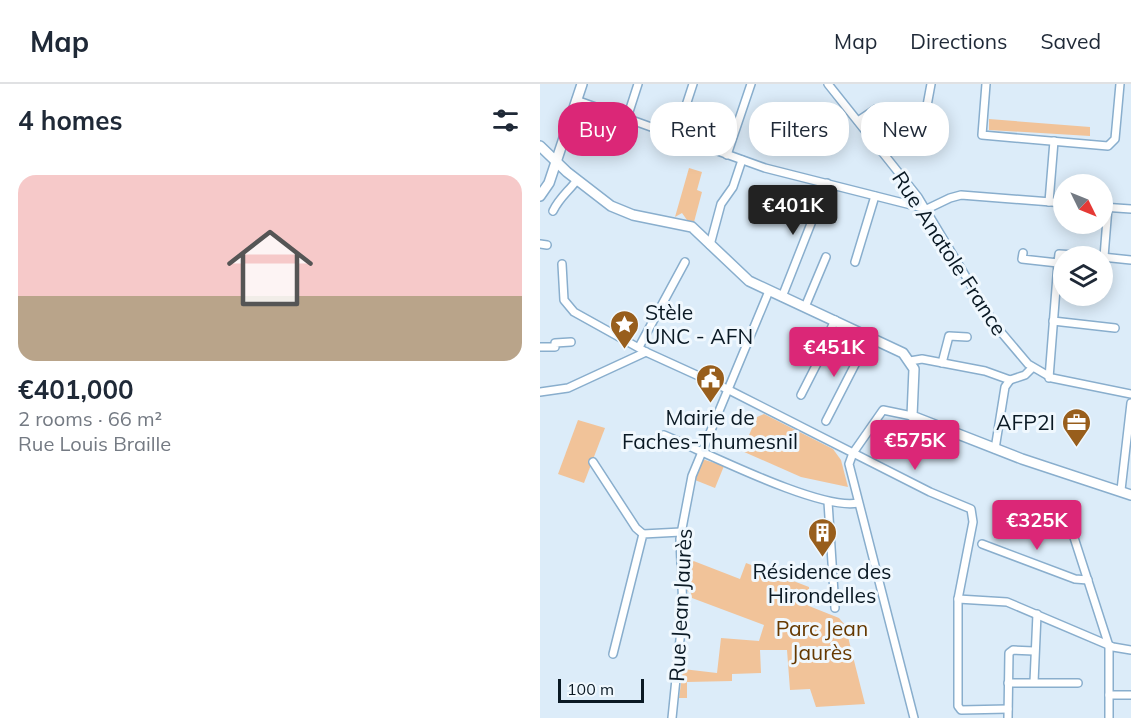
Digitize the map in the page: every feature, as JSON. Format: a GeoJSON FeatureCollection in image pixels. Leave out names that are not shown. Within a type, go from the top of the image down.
{"type":"FeatureCollection","features":[{"type":"Feature","properties":{"kind":"street"},"geometry":{"type":"LineString","coordinates":[[540,196],[548,186],[582,84]]}},
{"type":"Feature","properties":{"kind":"street"},"geometry":{"type":"LineString","coordinates":[[632,102],[638,84]]}},
{"type":"Feature","properties":{"kind":"street"},"geometry":{"type":"LineString","coordinates":[[687,102],[693,84]]}},
{"type":"Feature","properties":{"kind":"street"},"geometry":{"type":"LineString","coordinates":[[737,125],[751,84]]}},
{"type":"Feature","properties":{"kind":"street","name":"Rue Anatole France"},"geometry":{"type":"LineString","coordinates":[[828,84],[927,209],[995,325],[1032,368],[1049,378],[1131,394]]}},
{"type":"Feature","properties":{"kind":"street"},"geometry":{"type":"LineString","coordinates":[[858,121],[876,109],[921,116],[926,111],[931,84]]}},
{"type":"Feature","properties":{"kind":"street"},"geometry":{"type":"LineString","coordinates":[[986,84],[982,135],[1112,145],[1115,139],[1120,84]]}},
{"type":"Feature","properties":{"kind":"street"},"geometry":{"type":"LineString","coordinates":[[576,100],[582,102]]}},
{"type":"Feature","properties":{"kind":"street"},"geometry":{"type":"LineString","coordinates":[[1049,202],[1054,141]]}},
{"type":"Feature","properties":{"kind":"street"},"geometry":{"type":"LineString","coordinates":[[540,146],[577,180],[611,206],[632,214],[690,227],[740,274],[769,291],[835,320],[866,341],[900,351],[910,361],[914,372],[912,416]]}},
{"type":"Feature","properties":{"kind":"street"},"geometry":{"type":"LineString","coordinates":[[732,156],[927,209],[961,195],[1053,202]]}},
{"type":"Feature","properties":{"kind":"street"},"geometry":{"type":"LineString","coordinates":[[710,245],[721,204],[733,187],[742,160]]}},
{"type":"Feature","properties":{"kind":"street"},"geometry":{"type":"LineString","coordinates":[[553,211],[562,193],[570,190],[577,180]]}},
{"type":"Feature","properties":{"kind":"street"},"geometry":{"type":"LineString","coordinates":[[782,297],[827,183]]}},
{"type":"Feature","properties":{"kind":"street"},"geometry":{"type":"LineString","coordinates":[[855,262],[876,196]]}},
{"type":"Feature","properties":{"kind":"street"},"geometry":{"type":"LineString","coordinates":[[1113,208],[1131,209]]}},
{"type":"Feature","properties":{"kind":"street"},"geometry":{"type":"LineString","coordinates":[[1023,253],[1022,259],[1053,262]]}},
{"type":"Feature","properties":{"kind":"street"},"geometry":{"type":"LineString","coordinates":[[805,307],[826,256]]}},
{"type":"Feature","properties":{"kind":"street"},"geometry":{"type":"LineString","coordinates":[[1113,258],[1131,260]]}},
{"type":"Feature","properties":{"kind":"street"},"geometry":{"type":"LineString","coordinates":[[639,347],[685,261]]}},
{"type":"Feature","properties":{"kind":"street"},"geometry":{"type":"LineString","coordinates":[[562,264],[563,297],[567,308],[646,352],[727,389],[930,492],[969,507],[974,518],[958,599],[958,706],[961,710],[1008,709]]}},
{"type":"Feature","properties":{"kind":"street","name":"Rue Jean Jaurès"},"geometry":{"type":"LineString","coordinates":[[672,718],[683,610],[681,532],[692,476],[769,291]]}},
{"type":"Feature","properties":{"kind":"street"},"geometry":{"type":"LineString","coordinates":[[1049,378],[1054,306]]}},
{"type":"Feature","properties":{"kind":"street"},"geometry":{"type":"LineString","coordinates":[[801,395],[831,336],[828,335],[835,320]]}},
{"type":"Feature","properties":{"kind":"street"},"geometry":{"type":"LineString","coordinates":[[1053,321],[1115,328]]}},
{"type":"Feature","properties":{"kind":"street"},"geometry":{"type":"LineString","coordinates":[[942,363],[949,336],[967,337]]}},
{"type":"Feature","properties":{"kind":"street"},"geometry":{"type":"LineString","coordinates":[[826,421],[866,341]]}},
{"type":"Feature","properties":{"kind":"street"},"geometry":{"type":"LineString","coordinates":[[540,347],[555,347],[555,343],[571,342]]}},
{"type":"Feature","properties":{"kind":"street"},"geometry":{"type":"LineString","coordinates":[[540,392],[563,390],[646,352]]}},
{"type":"Feature","properties":{"kind":"street"},"geometry":{"type":"LineString","coordinates":[[910,361],[922,359],[995,374],[1010,380]]}},
{"type":"Feature","properties":{"kind":"street"},"geometry":{"type":"LineString","coordinates":[[995,449],[1005,387],[1010,380],[1025,375],[1032,368]]}},
{"type":"Feature","properties":{"kind":"street"},"geometry":{"type":"LineString","coordinates":[[1121,490],[1131,403]]}},
{"type":"Feature","properties":{"kind":"street"},"geometry":{"type":"LineString","coordinates":[[914,718],[849,467],[853,453],[884,410],[912,416],[995,449],[1131,495]]}},
{"type":"Feature","properties":{"kind":"street"},"geometry":{"type":"LineString","coordinates":[[664,435],[803,495],[847,505],[858,503]]}},
{"type":"Feature","properties":{"kind":"street"},"geometry":{"type":"LineString","coordinates":[[593,462],[636,528],[643,534],[681,532]]}},
{"type":"Feature","properties":{"kind":"street"},"geometry":{"type":"LineString","coordinates":[[828,501],[835,608]]}},
{"type":"Feature","properties":{"kind":"street"},"geometry":{"type":"LineString","coordinates":[[1073,509],[1069,522],[1109,646],[1109,718]]}},
{"type":"Feature","properties":{"kind":"street"},"geometry":{"type":"LineString","coordinates":[[613,654],[643,534]]}},
{"type":"Feature","properties":{"kind":"street"},"geometry":{"type":"LineString","coordinates":[[982,544],[1075,579],[1088,580]]}},
{"type":"Feature","properties":{"kind":"street"},"geometry":{"type":"LineString","coordinates":[[958,599],[998,600],[1109,646],[1131,650]]}},
{"type":"Feature","properties":{"kind":"street"},"geometry":{"type":"LineString","coordinates":[[1034,682],[1037,615]]}},
{"type":"Feature","properties":{"kind":"street"},"geometry":{"type":"LineString","coordinates":[[1008,718],[1010,652],[1035,651]]}},
{"type":"Feature","properties":{"kind":"street"},"geometry":{"type":"LineString","coordinates":[[1008,682],[1078,683]]}},
{"type":"Feature","properties":{"kind":"street"},"geometry":{"type":"LineString","coordinates":[[1109,695],[1131,695]]}},
{"type":"Feature","properties":{"kind":"green space"},"geometry":{"type":"Polygon","coordinates":[[[989,119],[1090,127],[1090,136],[989,130],[989,119]]]}},
{"type":"Feature","properties":{"kind":"green space"},"geometry":{"type":"Polygon","coordinates":[[[689,168],[702,172],[697,190],[702,192],[694,222],[687,220],[682,213],[675,217],[689,168]]]}},
{"type":"Feature","properties":{"kind":"green space"},"geometry":{"type":"Polygon","coordinates":[[[764,414],[833,449],[841,460],[848,487],[801,477],[742,451],[757,417],[764,414]]]}},
{"type":"Feature","properties":{"kind":"green space"},"geometry":{"type":"Polygon","coordinates":[[[578,420],[605,428],[584,483],[558,474],[578,420]]]}},
{"type":"Feature","properties":{"kind":"green space"},"geometry":{"type":"Polygon","coordinates":[[[702,459],[724,466],[715,488],[695,480],[702,459]]]}},
{"type":"Feature","properties":{"kind":"green space","name":"Parc Jean Jaurès"},"geometry":{"type":"Polygon","coordinates":[[[691,560],[740,579],[746,563],[809,587],[809,606],[839,618],[845,625],[865,704],[816,707],[810,689],[790,690],[787,650],[760,650],[761,673],[732,674],[732,681],[687,682],[687,698],[679,698],[683,669],[717,673],[721,638],[759,641],[764,625],[692,598],[691,593],[687,591],[691,587],[687,579],[691,574],[691,560]]]}},
{"type":"Feature","properties":{"kind":"place","name":"Stèle UNC - AFN"},"geometry":{"type":"Point","coordinates":[624,350]}},
{"type":"Feature","properties":{"kind":"place","name":"Mairie de Faches-Thumesnil"},"geometry":{"type":"Point","coordinates":[710,404]}},
{"type":"Feature","properties":{"kind":"place","name":"AFP2I"},"geometry":{"type":"Point","coordinates":[1076,448]}},
{"type":"Feature","properties":{"kind":"place","name":"Résidence des Hirondelles"},"geometry":{"type":"Point","coordinates":[822,558]}}]}
